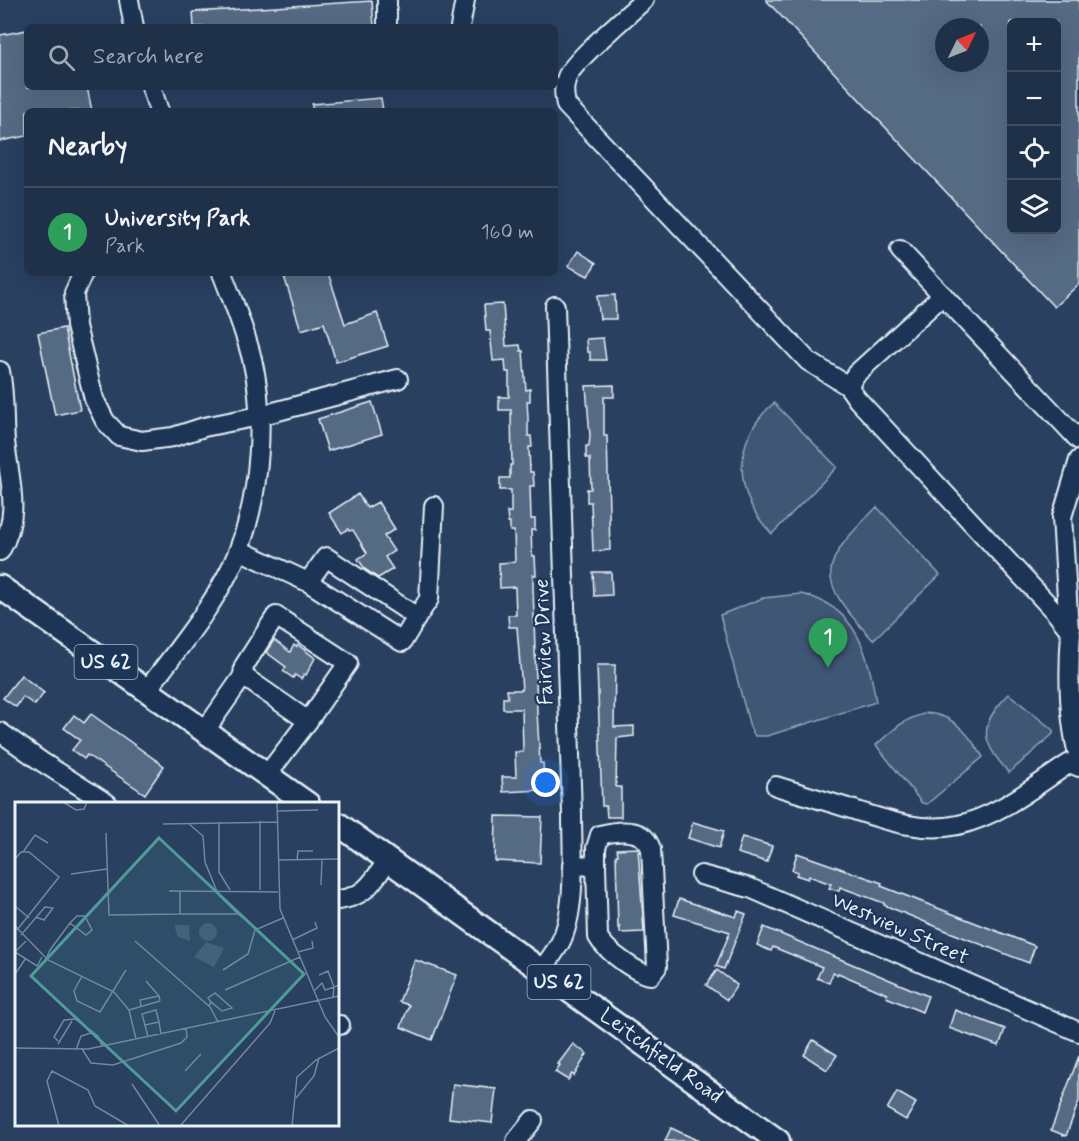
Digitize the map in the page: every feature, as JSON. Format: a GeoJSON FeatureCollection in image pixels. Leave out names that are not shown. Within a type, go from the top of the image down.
{"type":"FeatureCollection","features":[{"type":"Feature","properties":{"kind":"main road","name":"US 62"},"geometry":{"type":"LineString","coordinates":[[0,587],[305,802]]}},
{"type":"Feature","properties":{"kind":"main road","name":"Leitchfield Road"},"geometry":{"type":"LineString","coordinates":[[339,826],[778,1141]]}},
{"type":"Feature","properties":{"kind":"street"},"geometry":{"type":"LineString","coordinates":[[129,0],[133,24]]}},
{"type":"Feature","properties":{"kind":"street"},"geometry":{"type":"LineString","coordinates":[[387,0],[387,24]]}},
{"type":"Feature","properties":{"kind":"street"},"geometry":{"type":"LineString","coordinates":[[461,24],[465,0]]}},
{"type":"Feature","properties":{"kind":"street"},"geometry":{"type":"LineString","coordinates":[[644,0],[578,62],[568,75],[563,90],[566,105],[808,361],[849,386],[857,399],[1055,612],[1069,630]]}},
{"type":"Feature","properties":{"kind":"street"},"geometry":{"type":"LineString","coordinates":[[152,90],[158,108]]}},
{"type":"Feature","properties":{"kind":"street"},"geometry":{"type":"LineString","coordinates":[[900,250],[1079,440]]}},
{"type":"Feature","properties":{"kind":"street"},"geometry":{"type":"LineString","coordinates":[[82,276],[74,293],[76,326],[94,399],[105,421],[119,436],[142,441],[173,436],[398,379]]}},
{"type":"Feature","properties":{"kind":"street"},"geometry":{"type":"LineString","coordinates":[[147,690],[221,585],[239,550],[256,486],[259,416],[253,361],[244,329],[223,276]]}},
{"type":"Feature","properties":{"kind":"street"},"geometry":{"type":"LineString","coordinates":[[849,386],[856,374],[943,295]]}},
{"type":"Feature","properties":{"kind":"street","name":"Fairview Drive"},"geometry":{"type":"LineString","coordinates":[[542,970],[560,942],[565,929],[572,866],[573,814],[555,306]]}},
{"type":"Feature","properties":{"kind":"street"},"geometry":{"type":"LineString","coordinates":[[0,371],[4,390],[6,484],[13,518],[0,551]]}},
{"type":"Feature","properties":{"kind":"street"},"geometry":{"type":"LineString","coordinates":[[1079,460],[1062,517],[1069,630],[1071,632],[1068,671],[1079,758]]}},
{"type":"Feature","properties":{"kind":"street"},"geometry":{"type":"LineString","coordinates":[[239,550],[308,582],[402,642],[429,599],[434,506]]}},
{"type":"Feature","properties":{"kind":"street"},"geometry":{"type":"LineString","coordinates":[[308,582],[326,557],[417,617]]}},
{"type":"Feature","properties":{"kind":"street"},"geometry":{"type":"LineString","coordinates":[[204,732],[243,676],[244,666],[276,616],[348,663],[267,775]]}},
{"type":"Feature","properties":{"kind":"street"},"geometry":{"type":"LineString","coordinates":[[243,676],[308,721]]}},
{"type":"Feature","properties":{"kind":"street"},"geometry":{"type":"LineString","coordinates":[[0,732],[105,802]]}},
{"type":"Feature","properties":{"kind":"street"},"geometry":{"type":"LineString","coordinates":[[776,786],[892,822],[942,827],[958,825],[989,813],[1070,763],[1079,767]]}},
{"type":"Feature","properties":{"kind":"street"},"geometry":{"type":"LineString","coordinates":[[638,833],[642,834],[649,843],[657,967],[651,975],[636,970],[602,944],[598,937],[596,865],[596,848],[600,835],[638,833]]}},
{"type":"Feature","properties":{"kind":"street"},"geometry":{"type":"LineString","coordinates":[[339,900],[355,896],[368,889],[388,860]]}},
{"type":"Feature","properties":{"kind":"street"},"geometry":{"type":"LineString","coordinates":[[572,866],[596,865]]}},
{"type":"Feature","properties":{"kind":"street","name":"Westview Street"},"geometry":{"type":"LineString","coordinates":[[701,874],[750,888],[1079,1032]]}},
{"type":"Feature","properties":{"kind":"street"},"geometry":{"type":"LineString","coordinates":[[516,1141],[533,1120]]}},
{"type":"Feature","properties":{"kind":"shaded area"},"geometry":{"type":"Polygon","coordinates":[[[774,403],[837,467],[772,534],[750,502],[744,485],[742,467],[744,450],[750,433],[774,403]]]}},
{"type":"Feature","properties":{"kind":"shaded area"},"geometry":{"type":"Polygon","coordinates":[[[877,507],[940,575],[873,640],[841,601],[833,586],[831,572],[834,559],[843,544],[877,507]]]}},
{"type":"Feature","properties":{"kind":"shaded area"},"geometry":{"type":"Polygon","coordinates":[[[801,594],[820,600],[835,609],[847,621],[864,649],[876,702],[767,736],[755,736],[750,727],[720,615],[763,598],[801,594]]]}},
{"type":"Feature","properties":{"kind":"shaded area"},"geometry":{"type":"Polygon","coordinates":[[[1009,694],[1053,730],[1053,734],[1009,773],[993,752],[986,734],[992,715],[1009,694]]]}},
{"type":"Feature","properties":{"kind":"shaded area"},"geometry":{"type":"Polygon","coordinates":[[[927,713],[946,718],[960,727],[983,757],[927,804],[922,803],[876,745],[905,722],[927,713]]]}},
{"type":"Feature","properties":{"kind":"building"},"geometry":{"type":"Polygon","coordinates":[[[766,0],[1079,0],[1079,284],[1054,307],[766,0]]]}},
{"type":"Feature","properties":{"kind":"building"},"geometry":{"type":"Polygon","coordinates":[[[372,1],[374,24],[194,24],[193,12],[372,1]]]}},
{"type":"Feature","properties":{"kind":"building"},"geometry":{"type":"Polygon","coordinates":[[[24,31],[24,90],[88,90],[91,108],[24,108],[24,137],[0,141],[0,35],[24,31]]]}},
{"type":"Feature","properties":{"kind":"building"},"geometry":{"type":"Polygon","coordinates":[[[381,98],[383,108],[312,108],[312,104],[381,98]]]}},
{"type":"Feature","properties":{"kind":"building"},"geometry":{"type":"Polygon","coordinates":[[[578,251],[596,263],[588,276],[568,266],[578,251]]]}},
{"type":"Feature","properties":{"kind":"building"},"geometry":{"type":"Polygon","coordinates":[[[284,276],[329,276],[345,324],[377,313],[388,346],[336,362],[324,323],[301,330],[284,276]]]}},
{"type":"Feature","properties":{"kind":"building"},"geometry":{"type":"Polygon","coordinates":[[[615,295],[616,319],[600,319],[597,296],[615,295]]]}},
{"type":"Feature","properties":{"kind":"building"},"geometry":{"type":"Polygon","coordinates":[[[503,304],[506,346],[520,345],[523,351],[526,390],[530,389],[530,401],[527,401],[528,436],[531,436],[532,447],[529,447],[530,472],[533,472],[534,486],[530,486],[531,519],[535,519],[535,530],[531,530],[532,556],[535,556],[536,575],[533,575],[533,587],[537,712],[540,763],[543,763],[544,775],[540,775],[541,790],[503,792],[502,777],[516,777],[515,752],[523,752],[522,709],[503,709],[503,698],[508,698],[507,690],[522,690],[517,627],[509,627],[508,615],[516,615],[515,587],[500,588],[499,563],[515,562],[514,531],[510,531],[507,512],[511,512],[511,490],[500,490],[500,478],[510,478],[510,465],[512,465],[511,410],[499,410],[499,397],[509,397],[509,372],[506,372],[505,360],[493,361],[490,331],[486,331],[484,305],[503,304]]]}},
{"type":"Feature","properties":{"kind":"building"},"geometry":{"type":"Polygon","coordinates":[[[64,328],[80,410],[55,415],[38,333],[64,328]]]}},
{"type":"Feature","properties":{"kind":"building"},"geometry":{"type":"Polygon","coordinates":[[[603,338],[606,360],[590,360],[586,339],[603,338]]]}},
{"type":"Feature","properties":{"kind":"building"},"geometry":{"type":"Polygon","coordinates":[[[614,385],[614,397],[604,397],[610,550],[593,551],[591,502],[587,502],[587,489],[591,489],[590,458],[586,458],[586,446],[589,446],[590,436],[586,386],[614,385]]]}},
{"type":"Feature","properties":{"kind":"building"},"geometry":{"type":"Polygon","coordinates":[[[372,402],[382,434],[328,451],[318,419],[372,402]]]}},
{"type":"Feature","properties":{"kind":"building"},"geometry":{"type":"Polygon","coordinates":[[[358,494],[367,508],[378,502],[395,529],[384,536],[394,551],[385,557],[393,569],[378,578],[365,569],[358,559],[367,553],[353,530],[348,529],[342,533],[329,513],[358,494]]]}},
{"type":"Feature","properties":{"kind":"building"},"geometry":{"type":"Polygon","coordinates":[[[593,572],[611,572],[612,595],[594,596],[593,572]]]}},
{"type":"Feature","properties":{"kind":"building"},"geometry":{"type":"Polygon","coordinates":[[[274,640],[290,652],[294,645],[296,647],[298,645],[315,658],[306,675],[304,674],[301,679],[295,675],[293,678],[283,671],[286,667],[266,652],[274,640]]]}},
{"type":"Feature","properties":{"kind":"building"},"geometry":{"type":"Polygon","coordinates":[[[597,665],[615,665],[614,727],[634,726],[634,736],[617,738],[616,787],[621,787],[621,817],[607,817],[606,806],[602,806],[597,665]]]}},
{"type":"Feature","properties":{"kind":"building"},"geometry":{"type":"Polygon","coordinates":[[[21,675],[44,693],[35,705],[23,697],[16,707],[3,698],[21,675]]]}},
{"type":"Feature","properties":{"kind":"building"},"geometry":{"type":"Polygon","coordinates":[[[91,714],[164,766],[145,794],[87,755],[84,759],[72,750],[80,740],[64,728],[74,715],[84,723],[91,714]]]}},
{"type":"Feature","properties":{"kind":"building"},"geometry":{"type":"Polygon","coordinates":[[[496,816],[542,817],[540,863],[495,861],[496,816]]]}},
{"type":"Feature","properties":{"kind":"building"},"geometry":{"type":"Polygon","coordinates":[[[693,822],[724,831],[719,848],[688,838],[693,822]]]}},
{"type":"Feature","properties":{"kind":"building"},"geometry":{"type":"Polygon","coordinates":[[[742,837],[772,846],[767,862],[737,853],[742,837]]]}},
{"type":"Feature","properties":{"kind":"building"},"geometry":{"type":"Polygon","coordinates":[[[638,848],[644,932],[620,933],[620,927],[618,928],[617,849],[638,848]]]}},
{"type":"Feature","properties":{"kind":"building"},"geometry":{"type":"Polygon","coordinates":[[[797,853],[882,883],[881,886],[1035,946],[1029,963],[884,905],[884,903],[840,887],[839,891],[829,888],[831,884],[809,876],[808,879],[796,875],[798,872],[792,870],[797,853]]]}},
{"type":"Feature","properties":{"kind":"building"},"geometry":{"type":"Polygon","coordinates":[[[679,899],[736,917],[738,911],[746,914],[724,969],[716,966],[730,932],[674,915],[679,899]]]}},
{"type":"Feature","properties":{"kind":"building"},"geometry":{"type":"Polygon","coordinates":[[[764,927],[928,996],[922,1012],[838,973],[837,975],[833,973],[829,983],[817,978],[822,967],[773,947],[771,951],[757,945],[764,927]]]}},
{"type":"Feature","properties":{"kind":"building"},"geometry":{"type":"Polygon","coordinates":[[[415,960],[457,975],[432,1040],[401,1027],[409,1005],[399,1002],[415,960]]]}},
{"type":"Feature","properties":{"kind":"building"},"geometry":{"type":"Polygon","coordinates":[[[717,970],[737,985],[727,1000],[706,985],[717,970]]]}},
{"type":"Feature","properties":{"kind":"building"},"geometry":{"type":"Polygon","coordinates":[[[955,1010],[1005,1029],[999,1046],[949,1028],[955,1010]]]}},
{"type":"Feature","properties":{"kind":"building"},"geometry":{"type":"Polygon","coordinates":[[[813,1040],[837,1055],[827,1070],[804,1055],[813,1040]]]}},
{"type":"Feature","properties":{"kind":"building"},"geometry":{"type":"Polygon","coordinates":[[[573,1044],[587,1054],[574,1076],[572,1074],[568,1080],[555,1072],[560,1065],[558,1064],[573,1044]]]}},
{"type":"Feature","properties":{"kind":"building"},"geometry":{"type":"Polygon","coordinates":[[[1079,1056],[1079,1101],[1066,1136],[1051,1130],[1079,1056]]]}},
{"type":"Feature","properties":{"kind":"building"},"geometry":{"type":"Polygon","coordinates":[[[453,1084],[496,1089],[492,1123],[449,1118],[453,1084]]]}},
{"type":"Feature","properties":{"kind":"building"},"geometry":{"type":"Polygon","coordinates":[[[897,1092],[916,1103],[906,1120],[887,1109],[897,1092]]]}},
{"type":"Feature","properties":{"kind":"building"},"geometry":{"type":"Polygon","coordinates":[[[671,1128],[699,1141],[665,1141],[671,1128]]]}},
{"type":"Feature","properties":{"kind":"place","name":"University Park"},"geometry":{"type":"Point","coordinates":[828,668]}}]}
